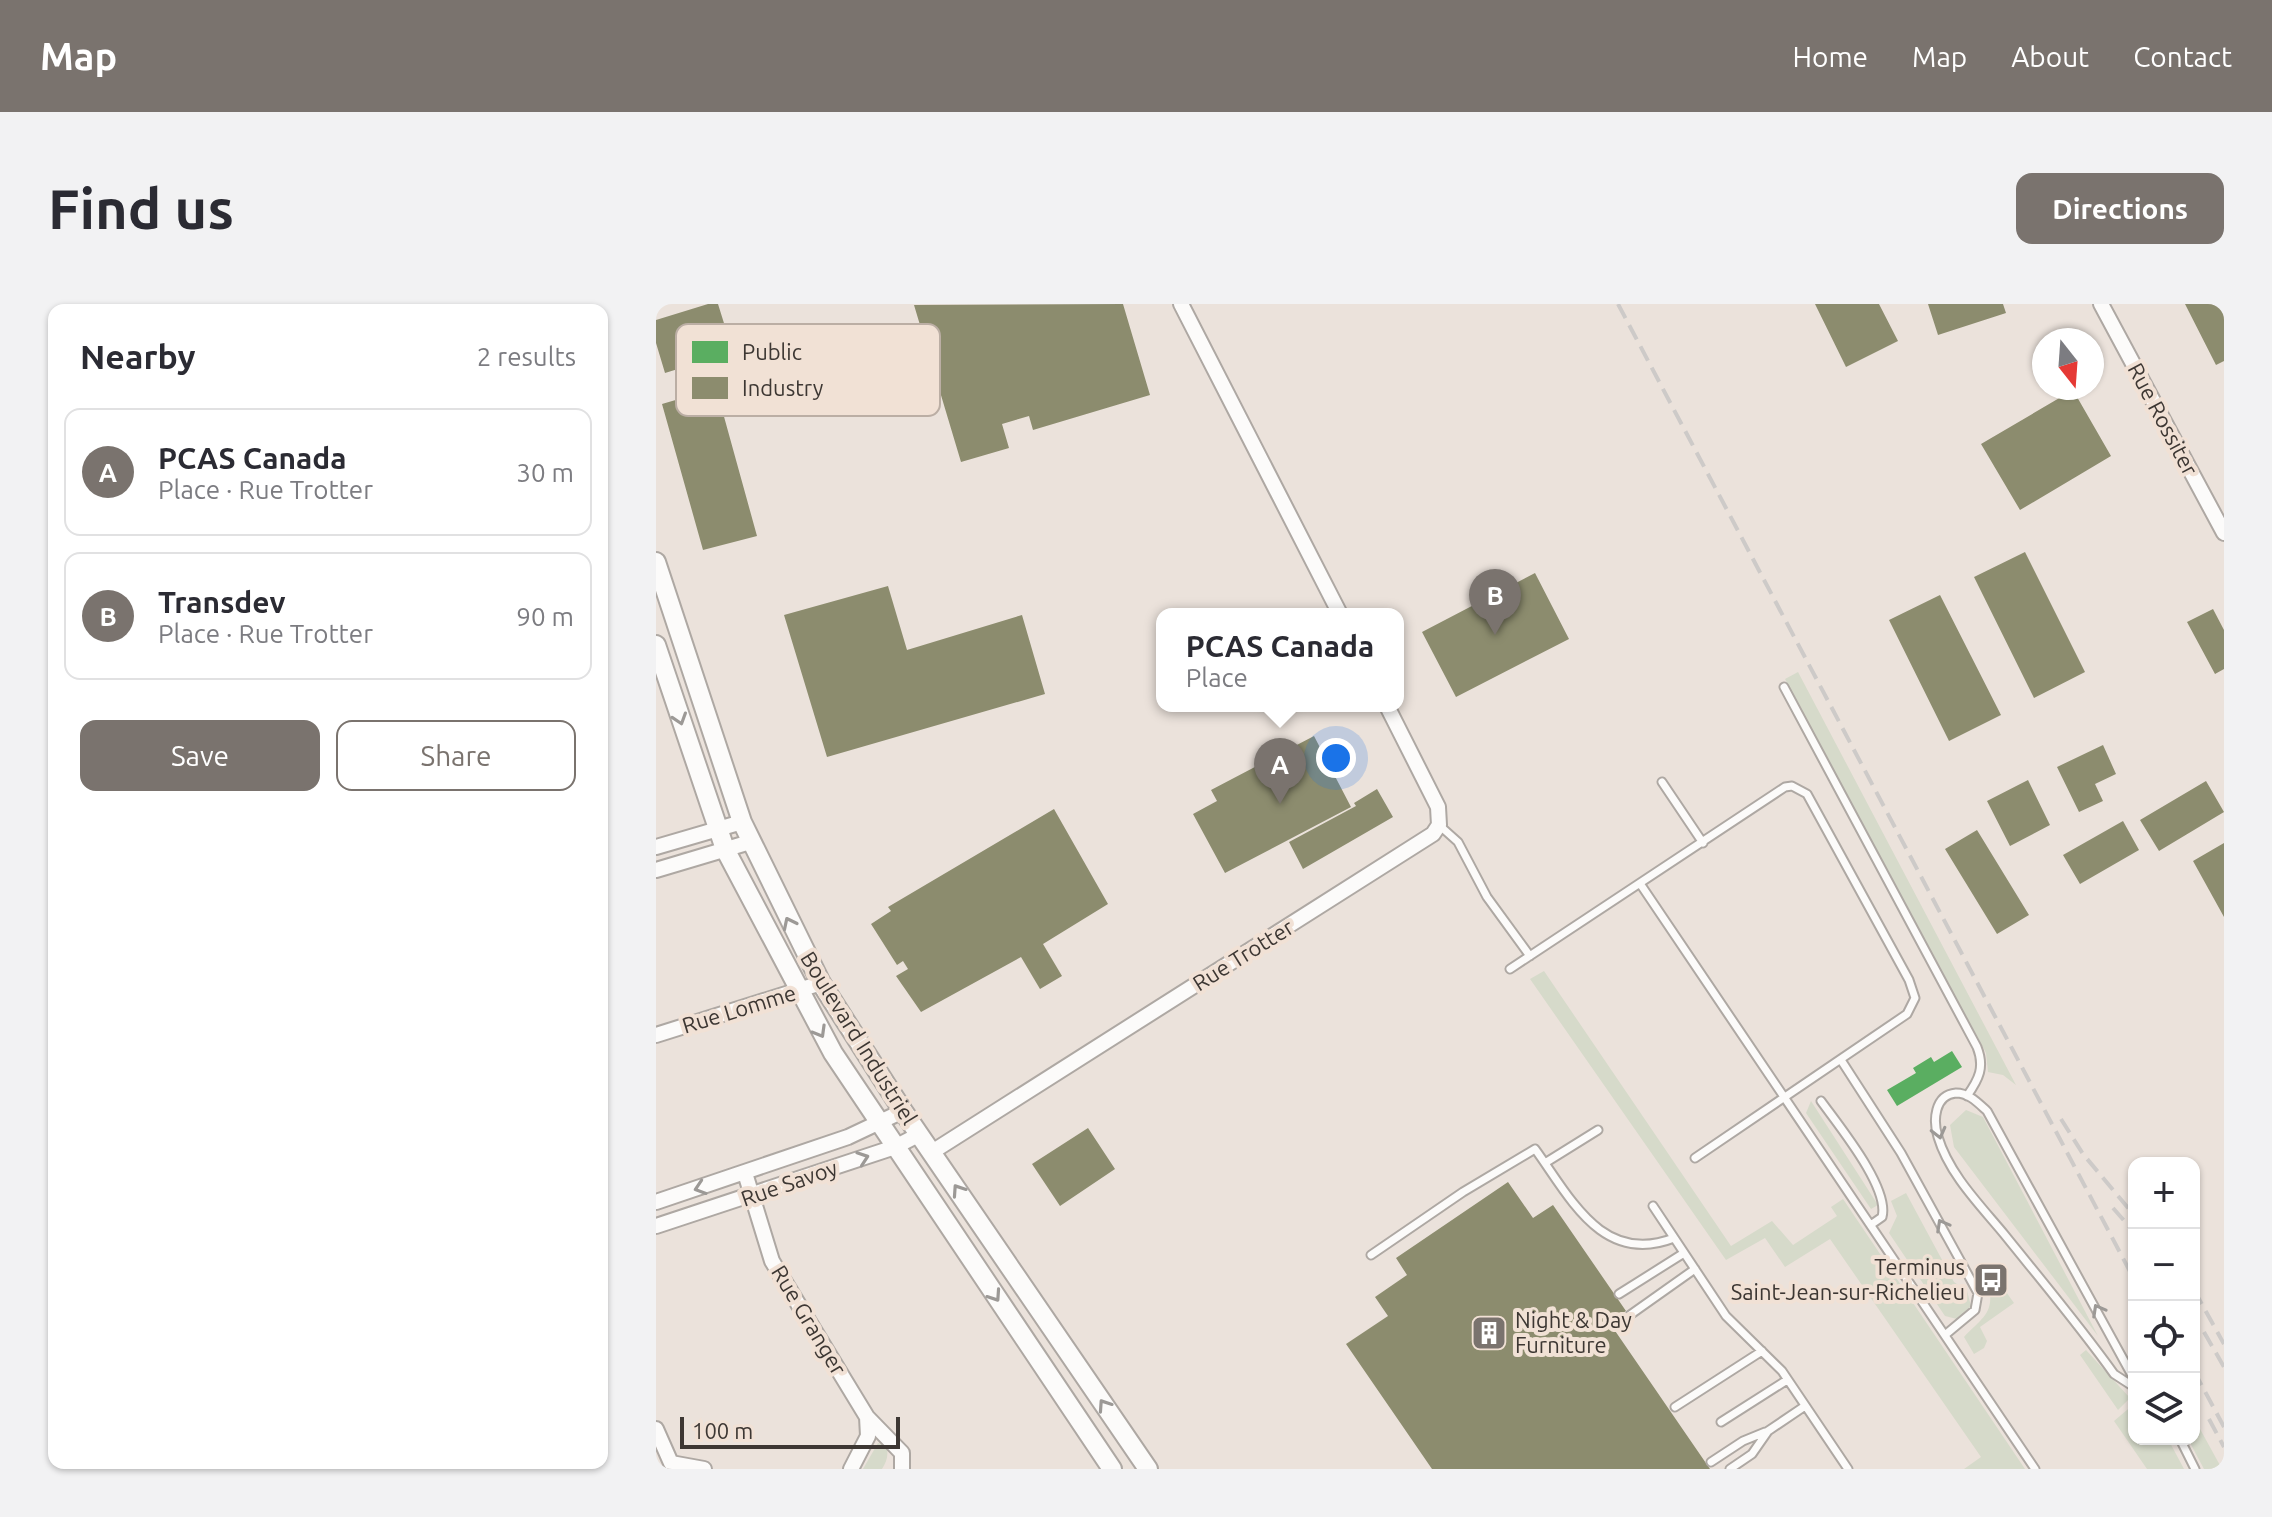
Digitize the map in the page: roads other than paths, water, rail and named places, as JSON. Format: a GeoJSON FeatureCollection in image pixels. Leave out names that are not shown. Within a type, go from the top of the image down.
{"type":"FeatureCollection","features":[{"type":"Feature","properties":{"kind":"street"},"geometry":{"type":"LineString","coordinates":[[1181,304],[1337,608]]}},
{"type":"Feature","properties":{"kind":"street","name":"Rue Rossiter"},"geometry":{"type":"LineString","coordinates":[[2101,304],[2224,533]]}},
{"type":"Feature","properties":{"kind":"street","name":"Boulevard Industriel"},"geometry":{"type":"LineString","coordinates":[[656,562],[742,822],[821,983],[903,1111],[1148,1469]]}},
{"type":"Feature","properties":{"kind":"street"},"geometry":{"type":"LineString","coordinates":[[658,656],[683,650]]}},
{"type":"Feature","properties":{"kind":"street","name":"Boulevard Industriel"},"geometry":{"type":"LineString","coordinates":[[658,656],[725,849],[797,991],[833,1053],[1112,1469]]}},
{"type":"Feature","properties":{"kind":"street"},"geometry":{"type":"LineString","coordinates":[[1390,712],[1438,807],[1439,825]]}},
{"type":"Feature","properties":{"kind":"street"},"geometry":{"type":"LineString","coordinates":[[656,847],[742,822]]}},
{"type":"Feature","properties":{"kind":"street","name":"Rue Trotter"},"geometry":{"type":"LineString","coordinates":[[932,1152],[1422,844],[1439,825]]}},
{"type":"Feature","properties":{"kind":"street"},"geometry":{"type":"LineString","coordinates":[[656,870],[750,842]]}},
{"type":"Feature","properties":{"kind":"street","name":"Rue Lomme"},"geometry":{"type":"LineString","coordinates":[[656,1035],[821,983]]}},
{"type":"Feature","properties":{"kind":"street","name":"Rue Savoy"},"geometry":{"type":"LineString","coordinates":[[656,1202],[745,1173],[903,1111]]}},
{"type":"Feature","properties":{"kind":"street","name":"Rue Savoy"},"geometry":{"type":"LineString","coordinates":[[656,1226],[752,1197],[895,1147],[920,1134]]}},
{"type":"Feature","properties":{"kind":"street","name":"Rue Granger"},"geometry":{"type":"LineString","coordinates":[[745,1173],[772,1261],[867,1417],[902,1453],[902,1469]]}},
{"type":"Feature","properties":{"kind":"street"},"geometry":{"type":"LineString","coordinates":[[851,1469],[868,1436],[867,1417]]}},
{"type":"Feature","properties":{"kind":"street"},"geometry":{"type":"LineString","coordinates":[[656,1429],[671,1463],[704,1469]]}},
{"type":"Feature","properties":{"kind":"lane"},"geometry":{"type":"LineString","coordinates":[[1784,687],[1977,1047],[1981,1069],[1979,1081],[1967,1096]]}},
{"type":"Feature","properties":{"kind":"lane"},"geometry":{"type":"LineString","coordinates":[[1662,782],[1703,843]]}},
{"type":"Feature","properties":{"kind":"lane"},"geometry":{"type":"LineString","coordinates":[[1510,969],[1785,787],[1799,788],[1815,804],[1915,998],[1907,1014],[1695,1158]]}},
{"type":"Feature","properties":{"kind":"lane"},"geometry":{"type":"LineString","coordinates":[[1439,825],[1458,842],[1487,897],[1530,956]]}},
{"type":"Feature","properties":{"kind":"lane"},"geometry":{"type":"LineString","coordinates":[[1641,885],[2035,1469]]}},
{"type":"Feature","properties":{"kind":"lane"},"geometry":{"type":"LineString","coordinates":[[1841,1060],[1907,1162],[1978,1293],[1975,1310],[1945,1335]]}},
{"type":"Feature","properties":{"kind":"lane"},"geometry":{"type":"LineString","coordinates":[[2128,1383],[2114,1374],[1963,1183],[1944,1151],[1935,1116],[1940,1102],[1949,1095],[1967,1096],[1987,1111],[2131,1373]]}},
{"type":"Feature","properties":{"kind":"lane"},"geometry":{"type":"LineString","coordinates":[[1821,1101],[1860,1157],[1882,1198],[1882,1217],[1872,1224]]}},
{"type":"Feature","properties":{"kind":"lane"},"geometry":{"type":"LineString","coordinates":[[1545,1163],[1598,1130]]}},
{"type":"Feature","properties":{"kind":"lane"},"geometry":{"type":"LineString","coordinates":[[1371,1255],[1463,1192],[1535,1149],[1599,1233],[1639,1243],[1655,1244],[1674,1238]]}},
{"type":"Feature","properties":{"kind":"lane"},"geometry":{"type":"LineString","coordinates":[[1653,1206],[1726,1316],[1787,1380],[1844,1468]]}},
{"type":"Feature","properties":{"kind":"lane"},"geometry":{"type":"LineString","coordinates":[[1619,1294],[1684,1253]]}},
{"type":"Feature","properties":{"kind":"lane"},"geometry":{"type":"LineString","coordinates":[[1630,1315],[1695,1269]]}},
{"type":"Feature","properties":{"kind":"lane"},"geometry":{"type":"LineString","coordinates":[[1675,1407],[1762,1351]]}},
{"type":"Feature","properties":{"kind":"lane"},"geometry":{"type":"LineString","coordinates":[[1721,1422],[1787,1380]]}},
{"type":"Feature","properties":{"kind":"lane"},"geometry":{"type":"LineString","coordinates":[[1711,1462],[1743,1441],[1768,1431],[1805,1406]]}},
{"type":"Feature","properties":{"kind":"lane"},"geometry":{"type":"LineString","coordinates":[[1730,1469],[1752,1454],[1768,1431]]}},
{"type":"Feature","properties":{"kind":"lane"},"geometry":{"type":"LineString","coordinates":[[2183,1445],[2195,1469]]}},
{"type":"Feature","properties":{"kind":"railway"},"geometry":{"type":"LineString","coordinates":[[1618,304],[2128,1268]]}},
{"type":"Feature","properties":{"kind":"railway"},"geometry":{"type":"LineString","coordinates":[[2061,1119],[2083,1154],[2128,1208]]}},
{"type":"Feature","properties":{"kind":"railway"},"geometry":{"type":"LineString","coordinates":[[2113,1208],[2131,1229]]}},
{"type":"Feature","properties":{"kind":"railway"},"geometry":{"type":"LineString","coordinates":[[2200,1301],[2224,1344]]}},
{"type":"Feature","properties":{"kind":"railway"},"geometry":{"type":"LineString","coordinates":[[2204,1332],[2224,1367]]}},
{"type":"Feature","properties":{"kind":"railway"},"geometry":{"type":"LineString","coordinates":[[2195,1373],[2224,1427]]}},
{"type":"Feature","properties":{"kind":"railway"},"geometry":{"type":"LineString","coordinates":[[2209,1419],[2224,1447]]}},
{"type":"Feature","properties":{"kind":"place","name":"Transdev"},"geometry":{"type":"Point","coordinates":[1495,635]}},
{"type":"Feature","properties":{"kind":"place","name":"PCAS Canada"},"geometry":{"type":"Point","coordinates":[1280,804]}},
{"type":"Feature","properties":{"kind":"place","name":"Terminus Saint-Jean-sur-Richelieu"},"geometry":{"type":"Point","coordinates":[1991,1280]}},
{"type":"Feature","properties":{"kind":"place","name":"Night & Day Furniture"},"geometry":{"type":"Point","coordinates":[1489,1333]}}]}
